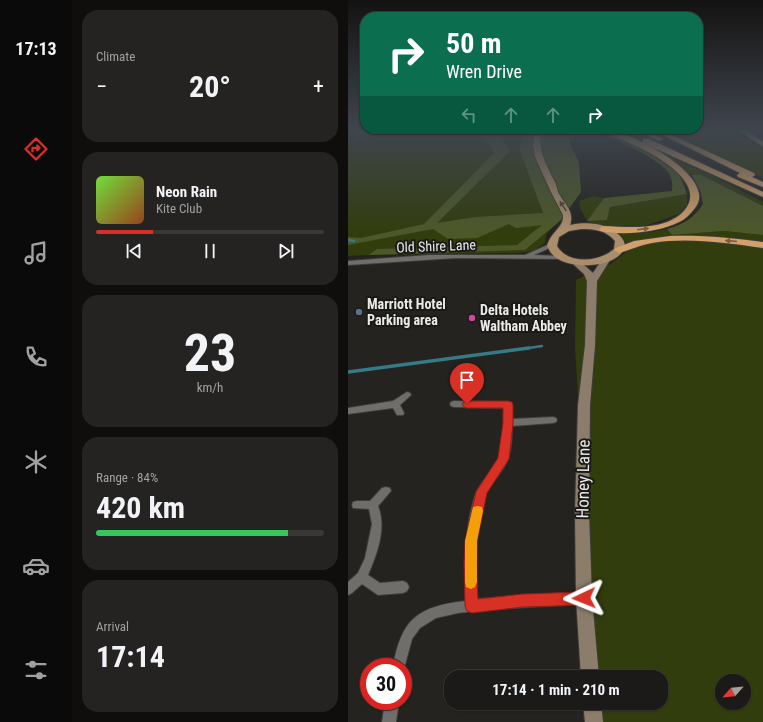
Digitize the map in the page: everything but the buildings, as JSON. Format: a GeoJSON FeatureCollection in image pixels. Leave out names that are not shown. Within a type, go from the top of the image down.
{"type":"FeatureCollection","features":[{"type":"Feature","properties":{"kind":"highway"},"geometry":{"type":"LineString","coordinates":[[604,229],[642,229],[667,223],[686,214],[692,206],[695,197],[691,184],[684,175],[670,164]]}},
{"type":"Feature","properties":{"kind":"highway"},"geometry":{"type":"LineString","coordinates":[[697,164],[763,195]]}},
{"type":"Feature","properties":{"kind":"highway"},"geometry":{"type":"LineString","coordinates":[[713,164],[763,186]]}},
{"type":"Feature","properties":{"kind":"highway"},"geometry":{"type":"LineString","coordinates":[[728,164],[763,180]]}},
{"type":"Feature","properties":{"kind":"highway"},"geometry":{"type":"LineString","coordinates":[[619,250],[637,243],[681,239],[729,240],[763,245]]}},
{"type":"Feature","properties":{"kind":"main road"},"geometry":{"type":"LineString","coordinates":[[541,164],[553,190],[567,212],[568,218],[564,230]]}},
{"type":"Feature","properties":{"kind":"main road"},"geometry":{"type":"LineString","coordinates":[[551,183],[567,198],[578,216],[594,226],[612,233],[619,240],[620,245],[619,250],[615,255],[606,260],[593,263],[575,262],[564,258],[555,251],[552,245],[554,238],[564,230],[581,226],[594,226]]}},
{"type":"Feature","properties":{"kind":"street","name":"Old Shire Lane"},"geometry":{"type":"LineString","coordinates":[[526,256],[552,245]]}},
{"type":"Feature","properties":{"kind":"street","name":"Old Shire Lane"},"geometry":{"type":"LineString","coordinates":[[348,263],[424,258],[526,256],[564,258]]}},
{"type":"Feature","properties":{"kind":"street"},"geometry":{"type":"LineString","coordinates":[[592,281],[606,260]]}},
{"type":"Feature","properties":{"kind":"street"},"geometry":{"type":"LineString","coordinates":[[575,262],[588,272],[592,281]]}},
{"type":"Feature","properties":{"kind":"street","name":"Honey Lane"},"geometry":{"type":"LineString","coordinates":[[589,670],[584,598],[582,513],[584,405],[590,345],[592,281]]}},
{"type":"Feature","properties":{"kind":"street"},"geometry":{"type":"LineString","coordinates":[[348,411],[395,404],[407,395]]}},
{"type":"Feature","properties":{"kind":"street"},"geometry":{"type":"LineString","coordinates":[[395,404],[400,413]]}},
{"type":"Feature","properties":{"kind":"street"},"geometry":{"type":"LineString","coordinates":[[454,404],[508,405],[508,423],[504,459],[482,492],[471,541],[470,564],[472,606]]}},
{"type":"Feature","properties":{"kind":"street"},"geometry":{"type":"LineString","coordinates":[[508,423],[553,420]]}},
{"type":"Feature","properties":{"kind":"street"},"geometry":{"type":"LineString","coordinates":[[372,505],[386,490]]}},
{"type":"Feature","properties":{"kind":"street"},"geometry":{"type":"LineString","coordinates":[[357,504],[372,505]]}},
{"type":"Feature","properties":{"kind":"street"},"geometry":{"type":"LineString","coordinates":[[348,589],[362,577],[370,558],[375,534],[376,515],[372,505]]}},
{"type":"Feature","properties":{"kind":"street"},"geometry":{"type":"LineString","coordinates":[[362,577],[378,589],[403,587]]}},
{"type":"Feature","properties":{"kind":"street"},"geometry":{"type":"LineString","coordinates":[[401,658],[403,645],[410,631],[421,620],[451,608],[523,600],[584,598]]}},
{"type":"Feature","properties":{"kind":"street"},"geometry":{"type":"LineString","coordinates":[[389,722],[391,710]]}},
{"type":"Feature","properties":{"kind":"street"},"geometry":{"type":"LineString","coordinates":[[593,710],[594,722]]}},
{"type":"Feature","properties":{"kind":"green space"},"geometry":{"type":"Polygon","coordinates":[[[348,164],[525,164],[543,213],[561,220],[546,234],[545,243],[533,251],[519,253],[348,256],[348,164]]]}},
{"type":"Feature","properties":{"kind":"green space"},"geometry":{"type":"Polygon","coordinates":[[[483,164],[497,164],[437,223],[475,217],[543,213],[525,164],[579,164],[581,192],[561,220],[525,250],[369,255],[377,249],[517,245],[542,225],[516,228],[509,224],[477,238],[448,239],[433,229],[348,245],[348,237],[361,238],[424,224],[483,164]]]}},
{"type":"Feature","properties":{"kind":"green space"},"geometry":{"type":"Polygon","coordinates":[[[659,164],[666,164],[678,174],[683,182],[687,194],[610,207],[607,220],[587,221],[604,198],[672,191],[672,181],[670,176],[659,164]]]}},
{"type":"Feature","properties":{"kind":"green space"},"geometry":{"type":"Polygon","coordinates":[[[674,164],[685,164],[711,175],[763,202],[763,206],[701,175],[692,175],[674,164]]]}},
{"type":"Feature","properties":{"kind":"green space"},"geometry":{"type":"Polygon","coordinates":[[[734,164],[763,164],[763,178],[734,164]]]}},
{"type":"Feature","properties":{"kind":"green space"},"geometry":{"type":"Polygon","coordinates":[[[692,175],[701,175],[763,206],[763,235],[724,231],[672,235],[667,229],[688,220],[703,204],[700,190],[692,175]]]}},
{"type":"Feature","properties":{"kind":"green space"},"geometry":{"type":"Polygon","coordinates":[[[687,194],[687,205],[679,214],[642,227],[612,228],[587,221],[580,208],[579,201],[593,196],[604,198],[588,220],[607,220],[610,207],[687,194]]]}},
{"type":"Feature","properties":{"kind":"green space"},"geometry":{"type":"Polygon","coordinates":[[[667,229],[672,235],[724,231],[763,235],[763,722],[598,722],[597,710],[668,710],[668,670],[595,670],[575,347],[576,280],[611,264],[625,253],[626,242],[619,234],[653,232],[667,229]]]}},
{"type":"Feature","properties":{"kind":"waterway"},"geometry":{"type":"LineString","coordinates":[[348,240],[354,241]]}},
{"type":"Feature","properties":{"kind":"waterway"},"geometry":{"type":"LineString","coordinates":[[526,348],[542,346]]}},
{"type":"Feature","properties":{"kind":"waterway"},"geometry":{"type":"LineString","coordinates":[[348,372],[526,348]]}},
{"type":"Feature","properties":{"kind":"waterway"},"geometry":{"type":"LineString","coordinates":[[522,349],[526,348]]}},
{"type":"Feature","properties":{"kind":"slow traffic"},"geometry":{"type":"LineString","coordinates":[[471,582],[471,541],[478,511]]}},
{"type":"Feature","properties":{"kind":"place","name":"Marriott Hotel Parking area"},"geometry":{"type":"Point","coordinates":[359,312]}},
{"type":"Feature","properties":{"kind":"place","name":"Delta Hotels Waltham Abbey"},"geometry":{"type":"Point","coordinates":[472,318]}},
{"type":"Feature","properties":{"kind":"route"},"geometry":{"type":"LineString","coordinates":[[467,404],[508,405],[508,423],[504,459],[482,492],[471,541],[470,564],[472,606],[523,600],[584,598]]}}]}
